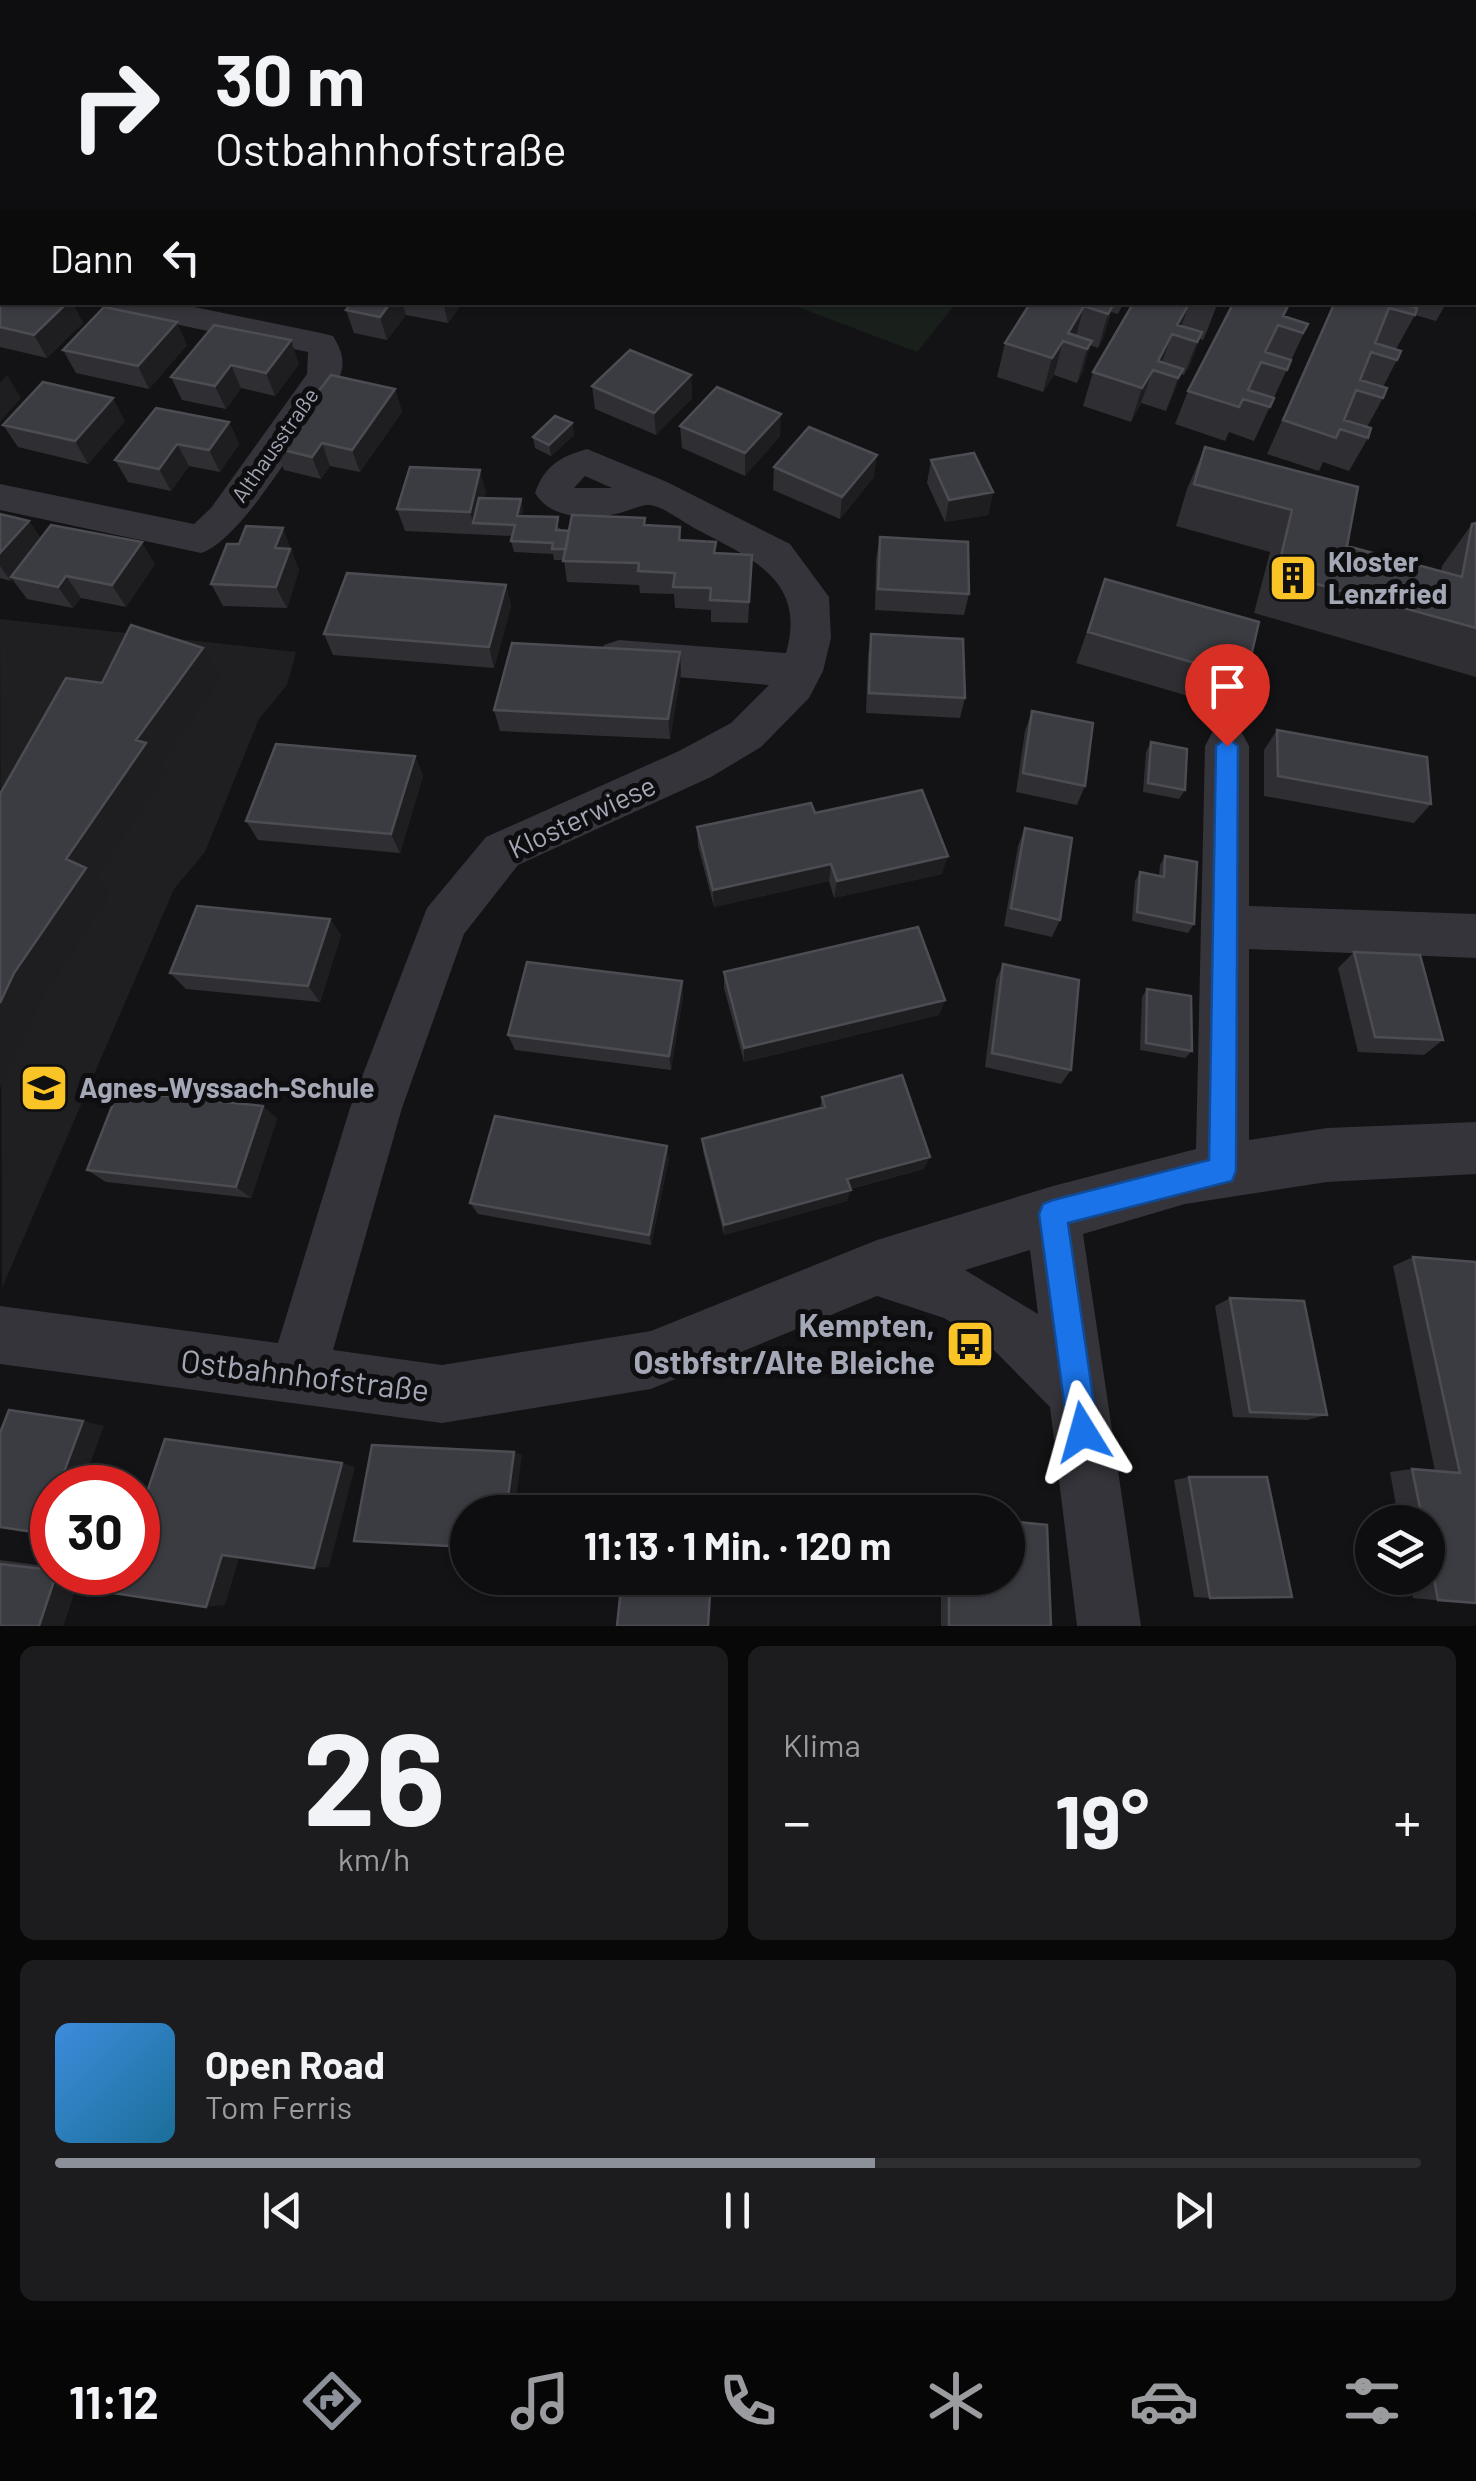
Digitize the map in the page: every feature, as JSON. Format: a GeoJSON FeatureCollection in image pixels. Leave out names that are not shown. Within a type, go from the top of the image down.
{"type":"FeatureCollection","features":[{"type":"Feature","properties":{"kind":"street","name":"Althausstraße"},"geometry":{"type":"LineString","coordinates":[[0,497],[200,539],[224,518],[324,375],[326,354],[322,344],[132,305]]}},
{"type":"Feature","properties":{"kind":"street","name":"Klosterwiese"},"geometry":{"type":"LineString","coordinates":[[297,1375],[376,1108],[444,923],[502,851],[695,764],[746,735],[794,686],[802,671],[811,638],[809,597],[776,554],[654,491]]}},
{"type":"Feature","properties":{"kind":"street"},"geometry":{"type":"LineString","coordinates":[[581,654],[802,671]]}},
{"type":"Feature","properties":{"kind":"street"},"geometry":{"type":"LineString","coordinates":[[1222,1171],[1227,746]]}},
{"type":"Feature","properties":{"kind":"street"},"geometry":{"type":"LineString","coordinates":[[1225,927],[1476,936]]}},
{"type":"Feature","properties":{"kind":"street","name":"Ostbahnhofstraße"},"geometry":{"type":"LineString","coordinates":[[0,1336],[442,1394],[652,1360],[877,1268],[1184,1177],[1344,1154],[1476,1148]]}},
{"type":"Feature","properties":{"kind":"street"},"geometry":{"type":"LineString","coordinates":[[1053,1214],[1109,1626]]}},
{"type":"Feature","properties":{"kind":"street"},"geometry":{"type":"LineString","coordinates":[[877,1268],[958,1295],[1001,1321],[1078,1394]]}},
{"type":"Feature","properties":{"kind":"shaded area"},"geometry":{"type":"Polygon","coordinates":[[[792,305],[954,305],[917,352],[792,305]]]}},
{"type":"Feature","properties":{"kind":"shaded area","name":"Agnes-Wyssach-Schule"},"geometry":{"type":"Polygon","coordinates":[[[0,619],[296,652],[287,685],[259,719],[205,852],[174,889],[2,1288],[0,619]]]}},
{"type":"Feature","properties":{"kind":"building"},"geometry":{"type":"Polygon","coordinates":[[[0,305],[65,305],[34,335],[0,327],[0,305]]]}},
{"type":"Feature","properties":{"kind":"building"},"geometry":{"type":"Polygon","coordinates":[[[350,305],[389,305],[380,317],[346,310],[350,305]]]}},
{"type":"Feature","properties":{"kind":"building"},"geometry":{"type":"Polygon","coordinates":[[[1029,305],[1113,305],[1108,314],[1084,306],[1068,333],[1092,341],[1087,349],[1063,341],[1052,358],[1005,343],[1029,305]]]}},
{"type":"Feature","properties":{"kind":"building"},"geometry":{"type":"Polygon","coordinates":[[[1132,305],[1188,305],[1177,325],[1202,332],[1197,342],[1172,334],[1158,361],[1183,369],[1178,378],[1153,370],[1142,388],[1093,372],[1132,305]]]}},
{"type":"Feature","properties":{"kind":"building"},"geometry":{"type":"Polygon","coordinates":[[[1232,305],[1288,305],[1283,316],[1308,324],[1303,333],[1278,325],[1265,352],[1291,360],[1287,370],[1261,362],[1248,390],[1274,398],[1270,407],[1243,399],[1239,407],[1188,391],[1232,305]]]}},
{"type":"Feature","properties":{"kind":"building"},"geometry":{"type":"Polygon","coordinates":[[[1334,305],[1417,308],[1415,315],[1389,308],[1375,343],[1401,351],[1397,360],[1371,352],[1360,380],[1387,388],[1383,398],[1356,390],[1344,420],[1371,428],[1368,438],[1340,429],[1336,438],[1283,420],[1334,305]]]}},
{"type":"Feature","properties":{"kind":"building"},"geometry":{"type":"Polygon","coordinates":[[[104,307],[177,322],[138,366],[63,350],[104,307]]]}},
{"type":"Feature","properties":{"kind":"building"},"geometry":{"type":"Polygon","coordinates":[[[214,325],[291,340],[266,373],[231,365],[215,386],[171,377],[214,325]]]}},
{"type":"Feature","properties":{"kind":"building"},"geometry":{"type":"Polygon","coordinates":[[[630,350],[691,375],[654,413],[592,386],[630,350]]]}},
{"type":"Feature","properties":{"kind":"building"},"geometry":{"type":"Polygon","coordinates":[[[331,375],[395,389],[352,450],[322,443],[312,457],[275,448],[331,375]]]}},
{"type":"Feature","properties":{"kind":"building"},"geometry":{"type":"Polygon","coordinates":[[[43,382],[113,398],[75,441],[3,425],[43,382]]]}},
{"type":"Feature","properties":{"kind":"building"},"geometry":{"type":"Polygon","coordinates":[[[717,387],[781,414],[745,453],[680,426],[717,387]]]}},
{"type":"Feature","properties":{"kind":"building"},"geometry":{"type":"Polygon","coordinates":[[[156,408],[229,422],[209,450],[177,444],[159,469],[115,460],[156,408]]]}},
{"type":"Feature","properties":{"kind":"building"},"geometry":{"type":"Polygon","coordinates":[[[555,416],[572,423],[549,445],[533,437],[555,416]]]}},
{"type":"Feature","properties":{"kind":"building"},"geometry":{"type":"Polygon","coordinates":[[[809,427],[877,455],[842,497],[774,467],[809,427]]]}},
{"type":"Feature","properties":{"kind":"building"},"geometry":{"type":"Polygon","coordinates":[[[1205,447],[1358,487],[1347,546],[1462,577],[1472,524],[1476,523],[1476,628],[1277,573],[1292,510],[1194,484],[1205,447]]]}},
{"type":"Feature","properties":{"kind":"building"},"geometry":{"type":"Polygon","coordinates":[[[974,453],[993,492],[949,500],[931,460],[974,453]]]}},
{"type":"Feature","properties":{"kind":"building"},"geometry":{"type":"Polygon","coordinates":[[[410,467],[480,470],[470,512],[397,509],[410,467]]]}},
{"type":"Feature","properties":{"kind":"building"},"geometry":{"type":"Polygon","coordinates":[[[479,498],[521,499],[517,516],[558,517],[556,530],[569,531],[566,549],[552,549],[553,543],[511,541],[515,525],[473,523],[479,498]]]}},
{"type":"Feature","properties":{"kind":"building"},"geometry":{"type":"Polygon","coordinates":[[[0,514],[29,521],[0,553],[0,514]]]}},
{"type":"Feature","properties":{"kind":"building"},"geometry":{"type":"Polygon","coordinates":[[[572,515],[645,518],[644,525],[680,527],[679,540],[716,542],[714,553],[752,555],[749,602],[710,600],[711,588],[673,587],[675,573],[638,571],[639,563],[563,561],[572,515]]]}},
{"type":"Feature","properties":{"kind":"building"},"geometry":{"type":"Polygon","coordinates":[[[51,525],[142,542],[112,585],[66,576],[58,587],[11,577],[51,525]]]}},
{"type":"Feature","properties":{"kind":"building"},"geometry":{"type":"Polygon","coordinates":[[[246,526],[283,528],[275,548],[290,549],[276,587],[211,584],[227,544],[239,544],[246,526]]]}},
{"type":"Feature","properties":{"kind":"building"},"geometry":{"type":"Polygon","coordinates":[[[880,537],[968,542],[969,594],[878,589],[880,537]]]}},
{"type":"Feature","properties":{"kind":"building"},"geometry":{"type":"Polygon","coordinates":[[[347,573],[506,585],[489,647],[324,634],[347,573]]]}},
{"type":"Feature","properties":{"kind":"building"},"geometry":{"type":"Polygon","coordinates":[[[1105,579],[1259,622],[1246,678],[1088,632],[1105,579]]]}},
{"type":"Feature","properties":{"kind":"building"},"geometry":{"type":"Polygon","coordinates":[[[131,625],[203,648],[136,740],[146,743],[66,859],[86,868],[14,973],[0,1003],[0,794],[66,678],[102,683],[131,625]]]}},
{"type":"Feature","properties":{"kind":"building"},"geometry":{"type":"Polygon","coordinates":[[[871,634],[963,639],[965,698],[869,693],[871,634]]]}},
{"type":"Feature","properties":{"kind":"building"},"geometry":{"type":"Polygon","coordinates":[[[512,643],[680,652],[668,719],[494,710],[512,643]]]}},
{"type":"Feature","properties":{"kind":"building"},"geometry":{"type":"Polygon","coordinates":[[[1032,711],[1093,723],[1085,786],[1023,773],[1032,711]]]}},
{"type":"Feature","properties":{"kind":"building"},"geometry":{"type":"Polygon","coordinates":[[[1277,730],[1427,757],[1431,804],[1278,776],[1277,730]]]}},
{"type":"Feature","properties":{"kind":"building"},"geometry":{"type":"Polygon","coordinates":[[[1151,742],[1187,749],[1185,790],[1148,783],[1151,742]]]}},
{"type":"Feature","properties":{"kind":"building"},"geometry":{"type":"Polygon","coordinates":[[[276,744],[415,756],[391,834],[246,821],[276,744]]]}},
{"type":"Feature","properties":{"kind":"building"},"geometry":{"type":"Polygon","coordinates":[[[922,790],[948,856],[837,881],[831,864],[713,890],[697,827],[811,803],[815,813],[922,790]]]}},
{"type":"Feature","properties":{"kind":"building"},"geometry":{"type":"Polygon","coordinates":[[[1025,828],[1072,838],[1060,920],[1011,908],[1025,828]]]}},
{"type":"Feature","properties":{"kind":"building"},"geometry":{"type":"Polygon","coordinates":[[[1165,856],[1197,862],[1194,924],[1137,912],[1140,872],[1164,877],[1165,856]]]}},
{"type":"Feature","properties":{"kind":"building"},"geometry":{"type":"Polygon","coordinates":[[[197,906],[330,919],[308,986],[170,973],[197,906]]]}},
{"type":"Feature","properties":{"kind":"building"},"geometry":{"type":"Polygon","coordinates":[[[918,927],[945,1000],[744,1048],[724,972],[918,927]]]}},
{"type":"Feature","properties":{"kind":"building"},"geometry":{"type":"Polygon","coordinates":[[[1354,952],[1420,955],[1443,1040],[1375,1037],[1354,952]]]}},
{"type":"Feature","properties":{"kind":"building"},"geometry":{"type":"Polygon","coordinates":[[[527,962],[682,981],[669,1056],[508,1035],[527,962]]]}},
{"type":"Feature","properties":{"kind":"building"},"geometry":{"type":"Polygon","coordinates":[[[1003,964],[1079,980],[1071,1070],[992,1053],[1003,964]]]}},
{"type":"Feature","properties":{"kind":"building"},"geometry":{"type":"Polygon","coordinates":[[[1147,989],[1191,996],[1192,1051],[1146,1043],[1147,989]]]}},
{"type":"Feature","properties":{"kind":"building"},"geometry":{"type":"Polygon","coordinates":[[[902,1075],[930,1157],[847,1179],[851,1190],[724,1225],[702,1139],[825,1107],[822,1097],[902,1075]]]}},
{"type":"Feature","properties":{"kind":"building"},"geometry":{"type":"Polygon","coordinates":[[[118,1091],[263,1106],[236,1187],[87,1170],[118,1091]]]}},
{"type":"Feature","properties":{"kind":"building"},"geometry":{"type":"Polygon","coordinates":[[[495,1116],[667,1146],[649,1235],[470,1203],[495,1116]]]}},
{"type":"Feature","properties":{"kind":"building"},"geometry":{"type":"Polygon","coordinates":[[[1413,1257],[1476,1262],[1476,1603],[1438,1600],[1437,1595],[1445,1595],[1445,1505],[1419,1505],[1412,1469],[1460,1473],[1413,1257]]]}},
{"type":"Feature","properties":{"kind":"building"},"geometry":{"type":"Polygon","coordinates":[[[1230,1298],[1304,1301],[1327,1415],[1250,1412],[1230,1298]]]}},
{"type":"Feature","properties":{"kind":"building"},"geometry":{"type":"Polygon","coordinates":[[[9,1410],[83,1421],[67,1465],[30,1465],[30,1532],[0,1527],[0,1433],[9,1410]]]}},
{"type":"Feature","properties":{"kind":"building"},"geometry":{"type":"Polygon","coordinates":[[[165,1439],[342,1463],[314,1568],[222,1555],[206,1607],[126,1595],[160,1595],[160,1465],[156,1465],[165,1439]]]}},
{"type":"Feature","properties":{"kind":"building"},"geometry":{"type":"Polygon","coordinates":[[[372,1445],[514,1452],[508,1495],[450,1495],[450,1546],[354,1541],[372,1445]]]}},
{"type":"Feature","properties":{"kind":"building"},"geometry":{"type":"Polygon","coordinates":[[[1189,1477],[1267,1477],[1292,1597],[1210,1598],[1189,1477]]]}},
{"type":"Feature","properties":{"kind":"building"},"geometry":{"type":"Polygon","coordinates":[[[1025,1523],[1047,1525],[1051,1626],[949,1626],[949,1595],[1025,1595],[1025,1523]]]}},
{"type":"Feature","properties":{"kind":"building"},"geometry":{"type":"Polygon","coordinates":[[[0,1564],[30,1567],[30,1595],[49,1595],[39,1626],[0,1626],[0,1564]]]}},
{"type":"Feature","properties":{"kind":"building"},"geometry":{"type":"Polygon","coordinates":[[[620,1595],[710,1595],[708,1626],[617,1626],[620,1595]]]}},
{"type":"Feature","properties":{"kind":"place","name":"Kloster Lenzfried"},"geometry":{"type":"Point","coordinates":[1293,578]}},
{"type":"Feature","properties":{"kind":"place","name":"Agnes-Wyssach-Schule"},"geometry":{"type":"Point","coordinates":[44,1088]}},
{"type":"Feature","properties":{"kind":"place","name":"Kempten, Ostbfstr/Alte Bleiche"},"geometry":{"type":"Point","coordinates":[970,1344]}},
{"type":"Feature","properties":{"kind":"route"},"geometry":{"type":"LineString","coordinates":[[1083,1432],[1053,1214],[1184,1177],[1222,1171],[1227,746]]}}]}
